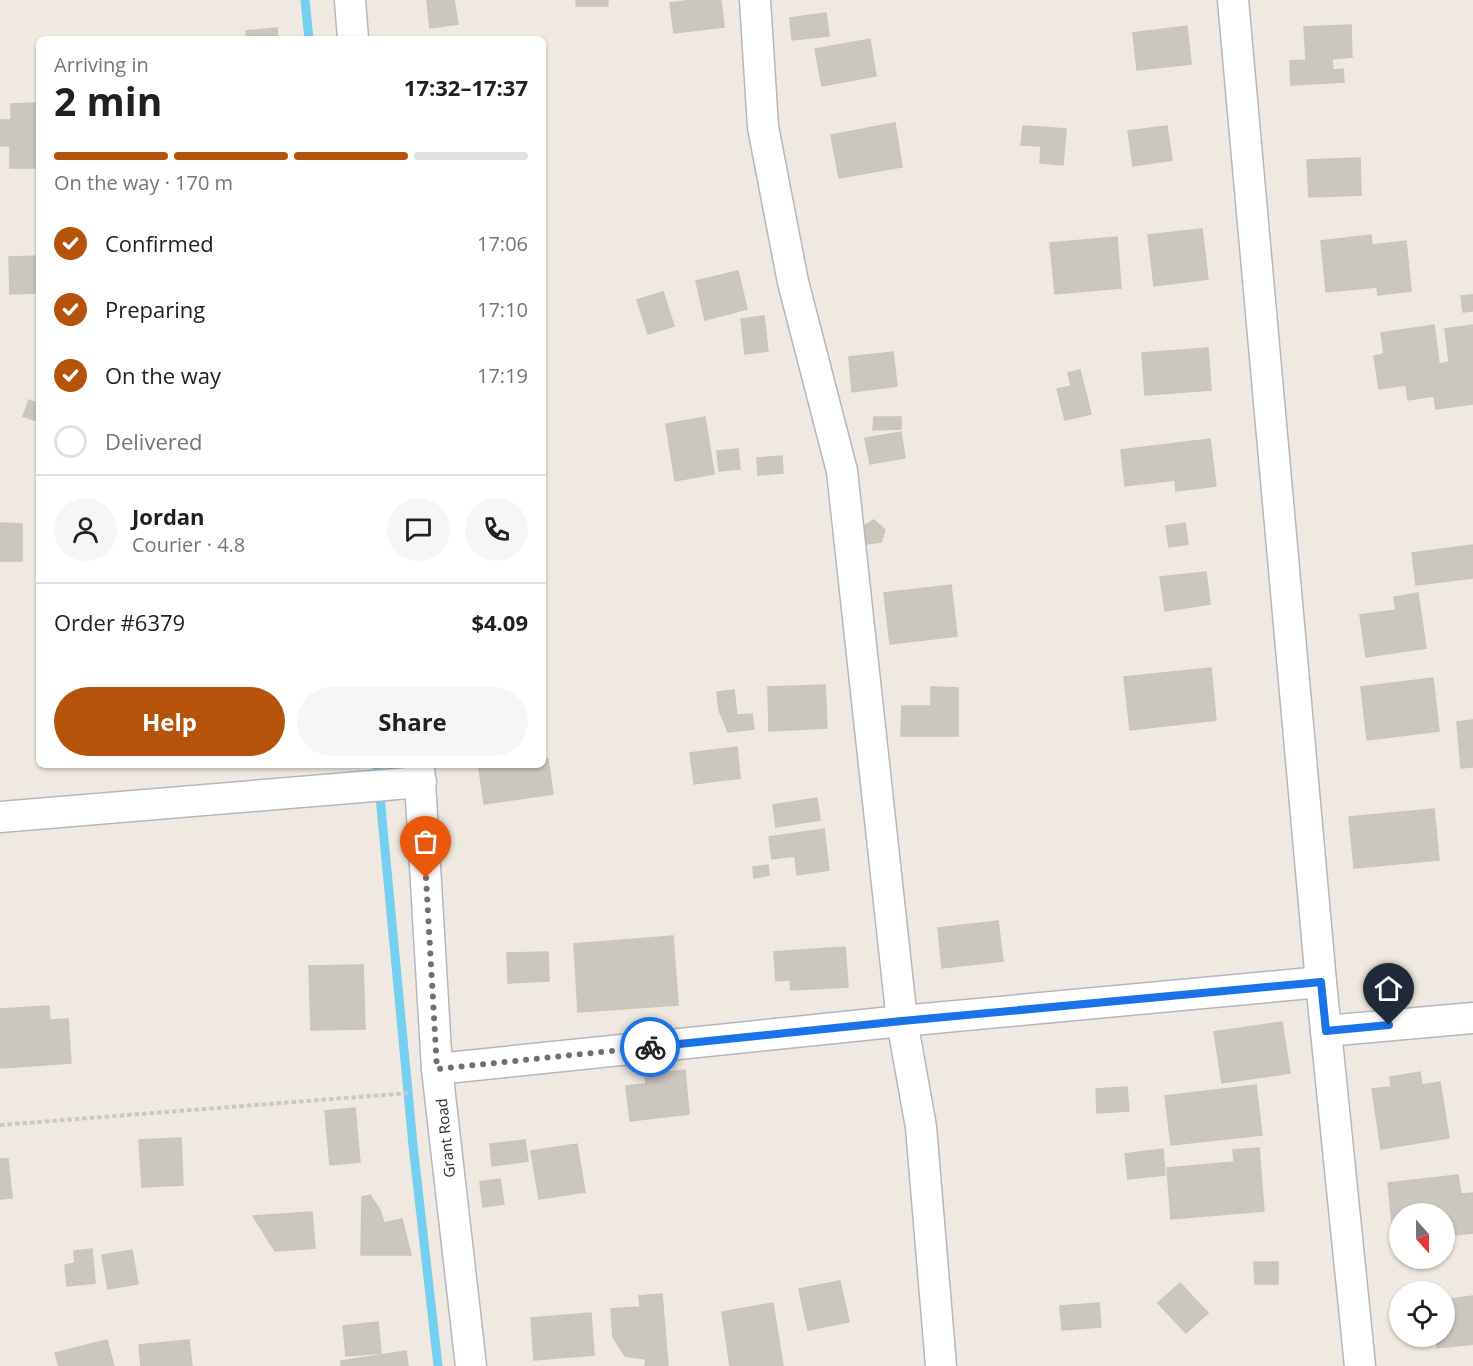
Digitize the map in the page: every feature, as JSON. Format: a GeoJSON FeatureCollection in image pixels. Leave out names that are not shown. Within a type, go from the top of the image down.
{"type":"FeatureCollection","features":[{"type":"Feature","properties":{"kind":"street"},"geometry":{"type":"LineString","coordinates":[[350,0],[353,36]]}},
{"type":"Feature","properties":{"kind":"street"},"geometry":{"type":"LineString","coordinates":[[755,0],[763,127],[793,282],[842,471],[902,1021],[921,1127],[940,1366]]}},
{"type":"Feature","properties":{"kind":"street"},"geometry":{"type":"LineString","coordinates":[[1233,0],[1321,982],[1360,1366]]}},
{"type":"Feature","properties":{"kind":"street"},"geometry":{"type":"LineString","coordinates":[[0,817],[420,774]]}},
{"type":"Feature","properties":{"kind":"street","name":"Grant Road"},"geometry":{"type":"LineString","coordinates":[[420,774],[439,1080],[471,1366]]}},
{"type":"Feature","properties":{"kind":"street"},"geometry":{"type":"LineString","coordinates":[[439,1080],[902,1021],[1321,982]]}},
{"type":"Feature","properties":{"kind":"street"},"geometry":{"type":"LineString","coordinates":[[1326,1031],[1473,1018]]}},
{"type":"Feature","properties":{"kind":"path"},"geometry":{"type":"LineString","coordinates":[[0,1125],[439,1080]]}},
{"type":"Feature","properties":{"kind":"building"},"geometry":{"type":"Polygon","coordinates":[[[427,0],[454,0],[458,24],[430,28],[427,0]]]}},
{"type":"Feature","properties":{"kind":"building"},"geometry":{"type":"Polygon","coordinates":[[[576,0],[608,0],[608,6],[576,6],[576,0]]]}},
{"type":"Feature","properties":{"kind":"building"},"geometry":{"type":"Polygon","coordinates":[[[721,0],[724,27],[674,33],[670,3],[721,0]]]}},
{"type":"Feature","properties":{"kind":"building"},"geometry":{"type":"Polygon","coordinates":[[[826,13],[829,36],[792,40],[790,18],[826,13]]]}},
{"type":"Feature","properties":{"kind":"building"},"geometry":{"type":"Polygon","coordinates":[[[1351,25],[1352,57],[1332,59],[1333,70],[1343,69],[1344,82],[1291,85],[1290,61],[1306,60],[1304,27],[1351,25]]]}},
{"type":"Feature","properties":{"kind":"building"},"geometry":{"type":"Polygon","coordinates":[[[1187,26],[1191,64],[1137,70],[1133,33],[1187,26]]]}},
{"type":"Feature","properties":{"kind":"building"},"geometry":{"type":"Polygon","coordinates":[[[277,28],[278,36],[247,36],[246,31],[277,28]]]}},
{"type":"Feature","properties":{"kind":"building"},"geometry":{"type":"Polygon","coordinates":[[[870,39],[876,76],[822,86],[815,49],[870,39]]]}},
{"type":"Feature","properties":{"kind":"building"},"geometry":{"type":"Polygon","coordinates":[[[36,103],[36,168],[10,168],[10,146],[0,146],[0,120],[11,120],[11,104],[36,103]]]}},
{"type":"Feature","properties":{"kind":"building"},"geometry":{"type":"Polygon","coordinates":[[[895,123],[902,167],[839,178],[831,135],[895,123]]]}},
{"type":"Feature","properties":{"kind":"building"},"geometry":{"type":"Polygon","coordinates":[[[1023,126],[1066,129],[1063,165],[1040,163],[1041,146],[1021,145],[1023,126]]]}},
{"type":"Feature","properties":{"kind":"building"},"geometry":{"type":"Polygon","coordinates":[[[1167,126],[1172,160],[1133,166],[1128,131],[1167,126]]]}},
{"type":"Feature","properties":{"kind":"building"},"geometry":{"type":"Polygon","coordinates":[[[1360,158],[1361,195],[1309,197],[1307,160],[1360,158]]]}},
{"type":"Feature","properties":{"kind":"building"},"geometry":{"type":"Polygon","coordinates":[[[1202,229],[1208,279],[1154,286],[1148,235],[1202,229]]]}},
{"type":"Feature","properties":{"kind":"building"},"geometry":{"type":"Polygon","coordinates":[[[1371,235],[1372,245],[1406,241],[1411,291],[1378,295],[1377,287],[1326,292],[1321,241],[1371,235]]]}},
{"type":"Feature","properties":{"kind":"building"},"geometry":{"type":"Polygon","coordinates":[[[1117,237],[1121,288],[1055,294],[1050,243],[1117,237]]]}},
{"type":"Feature","properties":{"kind":"building"},"geometry":{"type":"Polygon","coordinates":[[[36,256],[36,293],[10,294],[9,257],[36,256]]]}},
{"type":"Feature","properties":{"kind":"building"},"geometry":{"type":"Polygon","coordinates":[[[738,271],[747,309],[705,320],[696,281],[738,271]]]}},
{"type":"Feature","properties":{"kind":"building"},"geometry":{"type":"Polygon","coordinates":[[[663,292],[674,326],[648,334],[637,300],[663,292]]]}},
{"type":"Feature","properties":{"kind":"building"},"geometry":{"type":"Polygon","coordinates":[[[1473,295],[1473,311],[1463,312],[1461,296],[1473,295]]]}},
{"type":"Feature","properties":{"kind":"building"},"geometry":{"type":"Polygon","coordinates":[[[764,316],[768,351],[745,354],[741,319],[764,316]]]}},
{"type":"Feature","properties":{"kind":"building"},"geometry":{"type":"Polygon","coordinates":[[[1434,325],[1439,364],[1449,362],[1445,329],[1473,325],[1473,404],[1436,409],[1434,396],[1408,400],[1406,385],[1379,389],[1374,356],[1384,354],[1381,333],[1434,325]]]}},
{"type":"Feature","properties":{"kind":"building"},"geometry":{"type":"Polygon","coordinates":[[[1208,348],[1211,390],[1145,395],[1142,353],[1208,348]]]}},
{"type":"Feature","properties":{"kind":"building"},"geometry":{"type":"Polygon","coordinates":[[[893,352],[897,386],[852,392],[849,357],[893,352]]]}},
{"type":"Feature","properties":{"kind":"building"},"geometry":{"type":"Polygon","coordinates":[[[1080,370],[1091,414],[1065,420],[1057,389],[1071,386],[1068,373],[1080,370]]]}},
{"type":"Feature","properties":{"kind":"building"},"geometry":{"type":"Polygon","coordinates":[[[29,400],[36,403],[36,421],[23,416],[29,400]]]}},
{"type":"Feature","properties":{"kind":"building"},"geometry":{"type":"Polygon","coordinates":[[[705,417],[714,474],[675,481],[666,424],[705,417]]]}},
{"type":"Feature","properties":{"kind":"building"},"geometry":{"type":"Polygon","coordinates":[[[874,417],[901,417],[901,429],[873,430],[874,417]]]}},
{"type":"Feature","properties":{"kind":"building"},"geometry":{"type":"Polygon","coordinates":[[[901,432],[905,458],[870,464],[865,438],[901,432]]]}},
{"type":"Feature","properties":{"kind":"building"},"geometry":{"type":"Polygon","coordinates":[[[1210,439],[1216,486],[1176,491],[1175,480],[1125,486],[1121,450],[1210,439]]]}},
{"type":"Feature","properties":{"kind":"building"},"geometry":{"type":"Polygon","coordinates":[[[738,449],[740,469],[719,471],[717,451],[738,449]]]}},
{"type":"Feature","properties":{"kind":"building"},"geometry":{"type":"Polygon","coordinates":[[[782,456],[783,473],[758,475],[757,458],[782,456]]]}},
{"type":"Feature","properties":{"kind":"building"},"geometry":{"type":"Polygon","coordinates":[[[874,520],[885,530],[881,542],[867,544],[864,526],[874,520]]]}},
{"type":"Feature","properties":{"kind":"building"},"geometry":{"type":"Polygon","coordinates":[[[0,523],[22,524],[22,561],[1,561],[0,523]]]}},
{"type":"Feature","properties":{"kind":"building"},"geometry":{"type":"Polygon","coordinates":[[[1185,523],[1188,544],[1169,547],[1166,526],[1185,523]]]}},
{"type":"Feature","properties":{"kind":"building"},"geometry":{"type":"Polygon","coordinates":[[[1473,545],[1473,578],[1416,585],[1412,553],[1473,545]]]}},
{"type":"Feature","properties":{"kind":"building"},"geometry":{"type":"Polygon","coordinates":[[[1206,572],[1210,604],[1165,611],[1160,577],[1206,572]]]}},
{"type":"Feature","properties":{"kind":"building"},"geometry":{"type":"Polygon","coordinates":[[[951,585],[957,636],[890,644],[884,593],[951,585]]]}},
{"type":"Feature","properties":{"kind":"building"},"geometry":{"type":"Polygon","coordinates":[[[1418,593],[1426,648],[1366,657],[1360,615],[1396,610],[1394,597],[1418,593]]]}},
{"type":"Feature","properties":{"kind":"building"},"geometry":{"type":"Polygon","coordinates":[[[1211,668],[1216,720],[1130,730],[1124,677],[1211,668]]]}},
{"type":"Feature","properties":{"kind":"building"},"geometry":{"type":"Polygon","coordinates":[[[1433,678],[1439,731],[1367,740],[1361,687],[1433,678]]]}},
{"type":"Feature","properties":{"kind":"building"},"geometry":{"type":"Polygon","coordinates":[[[825,685],[827,728],[769,731],[768,687],[825,685]]]}},
{"type":"Feature","properties":{"kind":"building"},"geometry":{"type":"Polygon","coordinates":[[[931,687],[958,688],[958,736],[901,736],[902,706],[931,706],[931,687]]]}},
{"type":"Feature","properties":{"kind":"building"},"geometry":{"type":"Polygon","coordinates":[[[734,690],[737,715],[752,714],[754,729],[728,732],[719,710],[717,692],[734,690]]]}},
{"type":"Feature","properties":{"kind":"building"},"geometry":{"type":"Polygon","coordinates":[[[1473,720],[1473,767],[1461,768],[1457,722],[1473,720]]]}},
{"type":"Feature","properties":{"kind":"building"},"geometry":{"type":"Polygon","coordinates":[[[737,747],[740,778],[694,784],[690,753],[737,747]]]}},
{"type":"Feature","properties":{"kind":"building"},"geometry":{"type":"Polygon","coordinates":[[[546,759],[548,759],[553,794],[484,804],[479,768],[546,768],[546,759]]]}},
{"type":"Feature","properties":{"kind":"building"},"geometry":{"type":"Polygon","coordinates":[[[817,798],[820,820],[776,827],[773,805],[817,798]]]}},
{"type":"Feature","properties":{"kind":"building"},"geometry":{"type":"Polygon","coordinates":[[[1434,809],[1439,860],[1354,868],[1349,817],[1434,809]]]}},
{"type":"Feature","properties":{"kind":"building"},"geometry":{"type":"Polygon","coordinates":[[[824,829],[829,870],[797,875],[795,856],[772,859],[769,837],[824,829]]]}},
{"type":"Feature","properties":{"kind":"building"},"geometry":{"type":"Polygon","coordinates":[[[768,865],[769,875],[754,878],[753,867],[768,865]]]}},
{"type":"Feature","properties":{"kind":"building"},"geometry":{"type":"Polygon","coordinates":[[[998,921],[1003,961],[942,968],[938,928],[998,921]]]}},
{"type":"Feature","properties":{"kind":"building"},"geometry":{"type":"Polygon","coordinates":[[[673,936],[678,1005],[578,1012],[574,944],[673,936]]]}},
{"type":"Feature","properties":{"kind":"building"},"geometry":{"type":"Polygon","coordinates":[[[845,947],[848,987],[791,990],[790,980],[776,981],[774,952],[845,947]]]}},
{"type":"Feature","properties":{"kind":"building"},"geometry":{"type":"Polygon","coordinates":[[[548,952],[549,981],[508,983],[507,953],[548,952]]]}},
{"type":"Feature","properties":{"kind":"building"},"geometry":{"type":"Polygon","coordinates":[[[363,965],[365,1029],[311,1030],[309,966],[363,965]]]}},
{"type":"Feature","properties":{"kind":"building"},"geometry":{"type":"Polygon","coordinates":[[[49,1006],[50,1020],[68,1019],[71,1063],[1,1068],[0,1009],[49,1006]]]}},
{"type":"Feature","properties":{"kind":"building"},"geometry":{"type":"Polygon","coordinates":[[[1282,1022],[1290,1073],[1222,1083],[1214,1032],[1282,1022]]]}},
{"type":"Feature","properties":{"kind":"building"},"geometry":{"type":"Polygon","coordinates":[[[685,1070],[689,1114],[630,1121],[626,1086],[646,1084],[645,1075],[685,1070]]]}},
{"type":"Feature","properties":{"kind":"building"},"geometry":{"type":"Polygon","coordinates":[[[1420,1072],[1422,1085],[1440,1082],[1449,1138],[1381,1149],[1372,1089],[1391,1087],[1390,1077],[1420,1072]]]}},
{"type":"Feature","properties":{"kind":"building"},"geometry":{"type":"Polygon","coordinates":[[[1256,1085],[1262,1135],[1171,1145],[1165,1096],[1256,1085]]]}},
{"type":"Feature","properties":{"kind":"building"},"geometry":{"type":"Polygon","coordinates":[[[1127,1087],[1129,1111],[1097,1113],[1096,1089],[1127,1087]]]}},
{"type":"Feature","properties":{"kind":"building"},"geometry":{"type":"Polygon","coordinates":[[[355,1108],[360,1162],[330,1165],[325,1111],[355,1108]]]}},
{"type":"Feature","properties":{"kind":"building"},"geometry":{"type":"Polygon","coordinates":[[[181,1138],[183,1185],[142,1187],[139,1140],[181,1138]]]}},
{"type":"Feature","properties":{"kind":"building"},"geometry":{"type":"Polygon","coordinates":[[[525,1140],[528,1161],[492,1166],[490,1144],[525,1140]]]}},
{"type":"Feature","properties":{"kind":"building"},"geometry":{"type":"Polygon","coordinates":[[[577,1144],[585,1192],[539,1199],[531,1151],[577,1144]]]}},
{"type":"Feature","properties":{"kind":"building"},"geometry":{"type":"Polygon","coordinates":[[[1259,1148],[1264,1211],[1171,1219],[1167,1168],[1234,1162],[1233,1150],[1259,1148]]]}},
{"type":"Feature","properties":{"kind":"building"},"geometry":{"type":"Polygon","coordinates":[[[1163,1149],[1165,1175],[1128,1179],[1125,1154],[1163,1149]]]}},
{"type":"Feature","properties":{"kind":"building"},"geometry":{"type":"Polygon","coordinates":[[[0,1159],[8,1159],[12,1198],[0,1199],[0,1159]]]}},
{"type":"Feature","properties":{"kind":"building"},"geometry":{"type":"Polygon","coordinates":[[[1458,1175],[1461,1194],[1473,1193],[1473,1233],[1455,1235],[1455,1203],[1390,1203],[1388,1183],[1458,1175]]]}},
{"type":"Feature","properties":{"kind":"building"},"geometry":{"type":"Polygon","coordinates":[[[500,1179],[504,1204],[483,1207],[480,1182],[500,1179]]]}},
{"type":"Feature","properties":{"kind":"building"},"geometry":{"type":"Polygon","coordinates":[[[370,1195],[380,1210],[384,1223],[402,1219],[411,1255],[361,1255],[362,1197],[370,1195]]]}},
{"type":"Feature","properties":{"kind":"building"},"geometry":{"type":"Polygon","coordinates":[[[312,1212],[315,1248],[275,1251],[253,1216],[312,1212]]]}},
{"type":"Feature","properties":{"kind":"building"},"geometry":{"type":"Polygon","coordinates":[[[92,1249],[95,1283],[67,1286],[65,1265],[75,1263],[74,1251],[92,1249]]]}},
{"type":"Feature","properties":{"kind":"building"},"geometry":{"type":"Polygon","coordinates":[[[132,1250],[138,1284],[108,1289],[102,1255],[132,1250]]]}},
{"type":"Feature","properties":{"kind":"building"},"geometry":{"type":"Polygon","coordinates":[[[1254,1262],[1278,1262],[1278,1284],[1255,1284],[1254,1262]]]}},
{"type":"Feature","properties":{"kind":"building"},"geometry":{"type":"Polygon","coordinates":[[[840,1281],[849,1322],[808,1330],[799,1289],[840,1281]]]}},
{"type":"Feature","properties":{"kind":"building"},"geometry":{"type":"Polygon","coordinates":[[[1180,1283],[1208,1313],[1186,1333],[1158,1303],[1180,1283]]]}},
{"type":"Feature","properties":{"kind":"building"},"geometry":{"type":"Polygon","coordinates":[[[662,1294],[668,1366],[645,1366],[646,1359],[625,1356],[613,1337],[611,1309],[640,1307],[639,1296],[662,1294]]]}},
{"type":"Feature","properties":{"kind":"building"},"geometry":{"type":"Polygon","coordinates":[[[1473,1296],[1473,1344],[1455,1346],[1455,1298],[1473,1296]]]}},
{"type":"Feature","properties":{"kind":"building"},"geometry":{"type":"Polygon","coordinates":[[[773,1303],[783,1366],[730,1366],[722,1312],[773,1303]]]}},
{"type":"Feature","properties":{"kind":"building"},"geometry":{"type":"Polygon","coordinates":[[[1099,1303],[1101,1327],[1062,1330],[1060,1306],[1099,1303]]]}},
{"type":"Feature","properties":{"kind":"building"},"geometry":{"type":"Polygon","coordinates":[[[591,1313],[594,1355],[534,1360],[531,1318],[591,1313]]]}},
{"type":"Feature","properties":{"kind":"building"},"geometry":{"type":"Polygon","coordinates":[[[378,1322],[381,1353],[346,1356],[343,1326],[378,1322]]]}},
{"type":"Feature","properties":{"kind":"building"},"geometry":{"type":"Polygon","coordinates":[[[107,1340],[114,1366],[59,1366],[55,1353],[107,1340]]]}},
{"type":"Feature","properties":{"kind":"building"},"geometry":{"type":"Polygon","coordinates":[[[189,1340],[192,1366],[141,1366],[139,1345],[189,1340]]]}},
{"type":"Feature","properties":{"kind":"building"},"geometry":{"type":"Polygon","coordinates":[[[406,1351],[408,1366],[341,1366],[341,1361],[406,1351]]]}},
{"type":"Feature","properties":{"kind":"waterway"},"geometry":{"type":"LineString","coordinates":[[305,0],[309,36]]}},
{"type":"Feature","properties":{"kind":"waterway"},"geometry":{"type":"LineString","coordinates":[[377,768],[413,1145],[438,1366]]}},
{"type":"Feature","properties":{"kind":"way so far"},"geometry":{"type":"LineString","coordinates":[[426,878],[437,1069],[650,1047]]}},
{"type":"Feature","properties":{"kind":"route"},"geometry":{"type":"LineString","coordinates":[[650,1047],[1321,982],[1326,1031],[1389,1025]]}}]}
